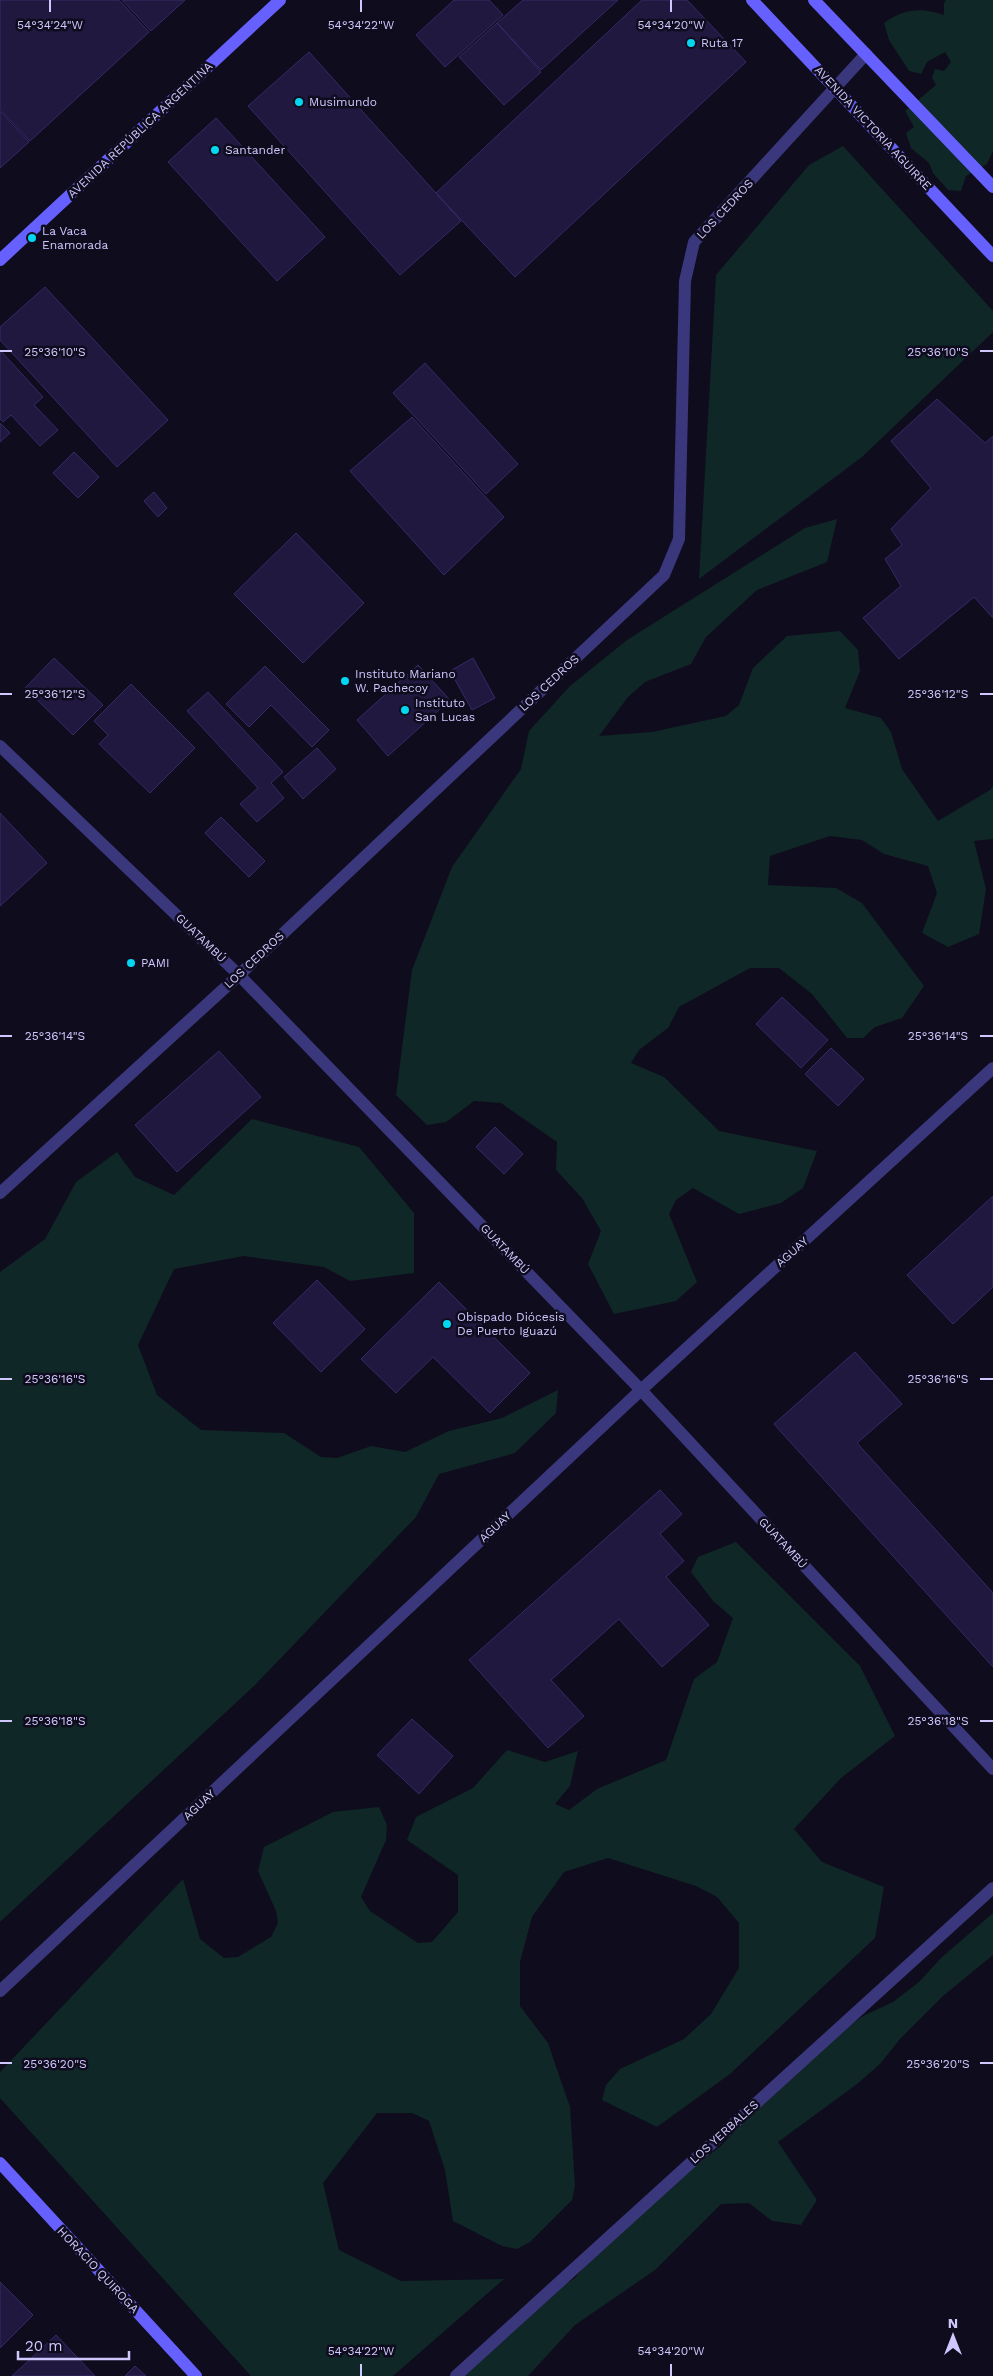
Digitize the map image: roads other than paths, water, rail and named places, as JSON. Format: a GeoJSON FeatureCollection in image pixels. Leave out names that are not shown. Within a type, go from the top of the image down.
{"type":"FeatureCollection","features":[{"type":"Feature","properties":{"kind":"main road","name":"AVENIDA REPÚBLICA ARGENTINA"},"geometry":{"type":"LineString","coordinates":[[0,260],[280,0]]}},
{"type":"Feature","properties":{"kind":"main road","name":"AVENIDA VICTORIA AGUIRRE"},"geometry":{"type":"LineString","coordinates":[[752,0],[993,256]]}},
{"type":"Feature","properties":{"kind":"main road"},"geometry":{"type":"LineString","coordinates":[[814,0],[993,187]]}},
{"type":"Feature","properties":{"kind":"main road","name":"HORACIO QUIROGA"},"geometry":{"type":"LineString","coordinates":[[0,2163],[196,2376]]}},
{"type":"Feature","properties":{"kind":"street","name":"LOS CEDROS"},"geometry":{"type":"LineString","coordinates":[[0,1193],[239,974],[664,574],[678,539],[685,281],[694,242],[866,54]]}},
{"type":"Feature","properties":{"kind":"street","name":"GUATAMBÚ"},"geometry":{"type":"LineString","coordinates":[[0,746],[239,974],[641,1390],[993,1769]]}},
{"type":"Feature","properties":{"kind":"street","name":"AGUAY"},"geometry":{"type":"LineString","coordinates":[[0,1991],[641,1390],[993,1068]]}},
{"type":"Feature","properties":{"kind":"street","name":"LOS YERBALES"},"geometry":{"type":"LineString","coordinates":[[456,2376],[993,1888]]}},
{"type":"Feature","properties":{"kind":"place","name":"Ruta 17"},"geometry":{"type":"Point","coordinates":[691,43]}},
{"type":"Feature","properties":{"kind":"place","name":"Musimundo"},"geometry":{"type":"Point","coordinates":[299,102]}},
{"type":"Feature","properties":{"kind":"place","name":"Santander"},"geometry":{"type":"Point","coordinates":[215,150]}},
{"type":"Feature","properties":{"kind":"place","name":"La Vaca Enamorada"},"geometry":{"type":"Point","coordinates":[32,238]}},
{"type":"Feature","properties":{"kind":"place","name":"Instituto Mariano W. Pachecoy"},"geometry":{"type":"Point","coordinates":[345,681]}},
{"type":"Feature","properties":{"kind":"place","name":"Instituto San Lucas"},"geometry":{"type":"Point","coordinates":[405,710]}},
{"type":"Feature","properties":{"kind":"place","name":"PAMI"},"geometry":{"type":"Point","coordinates":[131,963]}},
{"type":"Feature","properties":{"kind":"place","name":"Obispado Diócesis De Puerto Iguazú"},"geometry":{"type":"Point","coordinates":[447,1324]}}]}
